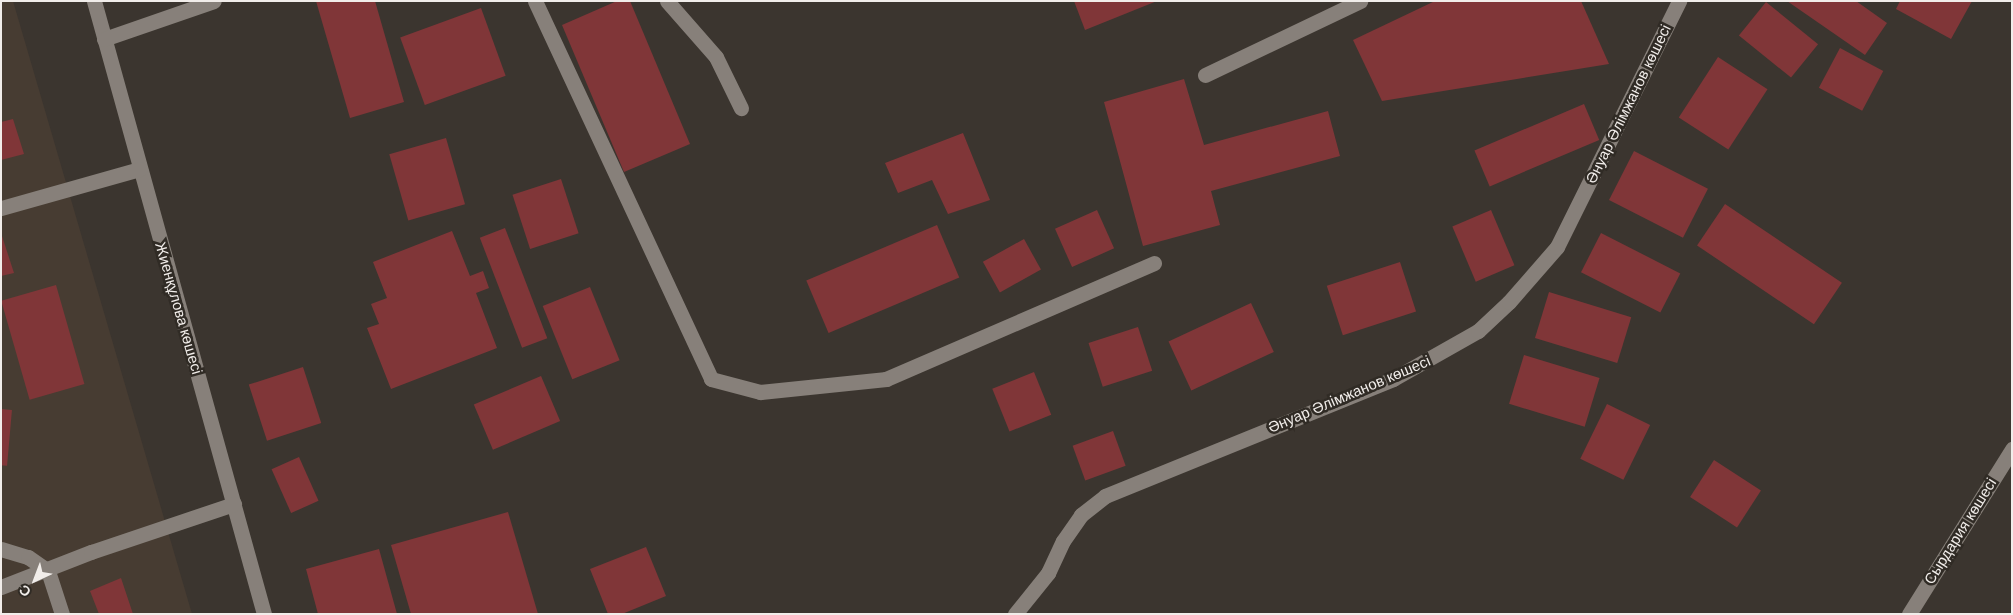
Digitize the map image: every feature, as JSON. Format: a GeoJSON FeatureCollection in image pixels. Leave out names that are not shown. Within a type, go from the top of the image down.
{"type":"FeatureCollection","features":[{"type":"Feature","properties":{"kind":"street","name":"Жиенқұлова көшесі"},"geometry":{"type":"LineString","coordinates":[[94,1],[264,614]]}},
{"type":"Feature","properties":{"kind":"street"},"geometry":{"type":"LineString","coordinates":[[104,39],[214,1]]}},
{"type":"Feature","properties":{"kind":"street"},"geometry":{"type":"LineString","coordinates":[[535,1],[711,379],[760,392],[886,379],[1154,263]]}},
{"type":"Feature","properties":{"kind":"street"},"geometry":{"type":"LineString","coordinates":[[666,1],[716,57],[741,108]]}},
{"type":"Feature","properties":{"kind":"street"},"geometry":{"type":"LineString","coordinates":[[1205,75],[1360,1]]}},
{"type":"Feature","properties":{"kind":"street","name":"Әнуар Әлімжанов көшесі"},"geometry":{"type":"LineString","coordinates":[[1015,614],[1048,573],[1063,540],[1081,515],[1105,496],[1393,379],[1478,331],[1509,302],[1557,247],[1678,1]]}},
{"type":"Feature","properties":{"kind":"street"},"geometry":{"type":"LineString","coordinates":[[1,208],[140,169]]}},
{"type":"Feature","properties":{"kind":"street","name":"Сырдария көшесі"},"geometry":{"type":"LineString","coordinates":[[1909,614],[2012,449]]}},
{"type":"Feature","properties":{"kind":"street"},"geometry":{"type":"LineString","coordinates":[[1,587],[48,571],[91,552],[234,504]]}},
{"type":"Feature","properties":{"kind":"street"},"geometry":{"type":"LineString","coordinates":[[1,549],[28,557],[48,571],[62,614]]}},
{"type":"Feature","properties":{"kind":"shaded area"},"geometry":{"type":"Polygon","coordinates":[[[1,1],[13,1],[192,614],[1,614],[1,1]]]}},
{"type":"Feature","properties":{"kind":"building"},"geometry":{"type":"Polygon","coordinates":[[[316,1],[375,1],[404,102],[350,118],[316,1]]]}},
{"type":"Feature","properties":{"kind":"building"},"geometry":{"type":"Polygon","coordinates":[[[617,1],[630,1],[690,144],[624,172],[562,25],[617,1]]]}},
{"type":"Feature","properties":{"kind":"building"},"geometry":{"type":"Polygon","coordinates":[[[1074,1],[1157,1],[1085,30],[1074,1]]]}},
{"type":"Feature","properties":{"kind":"building"},"geometry":{"type":"Polygon","coordinates":[[[1435,1],[1581,1],[1609,64],[1382,101],[1353,40],[1435,1]]]}},
{"type":"Feature","properties":{"kind":"building"},"geometry":{"type":"Polygon","coordinates":[[[1787,1],[1856,1],[1887,23],[1865,55],[1787,1]]]}},
{"type":"Feature","properties":{"kind":"building"},"geometry":{"type":"Polygon","coordinates":[[[1900,1],[1972,1],[1951,39],[1896,9],[1900,1]]]}},
{"type":"Feature","properties":{"kind":"building"},"geometry":{"type":"Polygon","coordinates":[[[1766,2],[1818,44],[1791,78],[1739,35],[1766,2]]]}},
{"type":"Feature","properties":{"kind":"building"},"geometry":{"type":"Polygon","coordinates":[[[481,8],[506,76],[425,105],[400,37],[481,8]]]}},
{"type":"Feature","properties":{"kind":"building"},"geometry":{"type":"Polygon","coordinates":[[[1840,48],[1883,71],[1862,111],[1819,88],[1840,48]]]}},
{"type":"Feature","properties":{"kind":"building"},"geometry":{"type":"Polygon","coordinates":[[[1718,57],[1767,89],[1728,150],[1679,117],[1718,57]]]}},
{"type":"Feature","properties":{"kind":"building"},"geometry":{"type":"Polygon","coordinates":[[[1184,79],[1204,145],[1328,111],[1340,156],[1211,191],[1220,225],[1143,246],[1104,102],[1184,79]]]}},
{"type":"Feature","properties":{"kind":"building"},"geometry":{"type":"Polygon","coordinates":[[[1584,104],[1599,140],[1490,186],[1474,150],[1584,104]]]}},
{"type":"Feature","properties":{"kind":"building"},"geometry":{"type":"Polygon","coordinates":[[[13,119],[24,154],[1,160],[1,122],[13,119]]]}},
{"type":"Feature","properties":{"kind":"building"},"geometry":{"type":"Polygon","coordinates":[[[963,133],[990,200],[948,214],[932,180],[898,193],[885,163],[963,133]]]}},
{"type":"Feature","properties":{"kind":"building"},"geometry":{"type":"Polygon","coordinates":[[[446,138],[465,204],[408,221],[389,154],[446,138]]]}},
{"type":"Feature","properties":{"kind":"building"},"geometry":{"type":"Polygon","coordinates":[[[1634,151],[1708,189],[1683,238],[1609,200],[1634,151]]]}},
{"type":"Feature","properties":{"kind":"building"},"geometry":{"type":"Polygon","coordinates":[[[561,179],[579,233],[530,249],[512,195],[561,179]]]}},
{"type":"Feature","properties":{"kind":"building"},"geometry":{"type":"Polygon","coordinates":[[[1725,204],[1842,283],[1814,324],[1697,245],[1725,204]]]}},
{"type":"Feature","properties":{"kind":"building"},"geometry":{"type":"Polygon","coordinates":[[[1097,210],[1114,248],[1072,267],[1055,229],[1097,210]]]}},
{"type":"Feature","properties":{"kind":"building"},"geometry":{"type":"Polygon","coordinates":[[[1491,210],[1514,265],[1476,282],[1452,226],[1491,210]]]}},
{"type":"Feature","properties":{"kind":"building"},"geometry":{"type":"Polygon","coordinates":[[[937,225],[959,277],[829,333],[806,280],[937,225]]]}},
{"type":"Feature","properties":{"kind":"building"},"geometry":{"type":"Polygon","coordinates":[[[505,228],[547,338],[522,348],[480,238],[505,228]]]}},
{"type":"Feature","properties":{"kind":"building"},"geometry":{"type":"Polygon","coordinates":[[[452,231],[470,276],[483,271],[489,288],[476,293],[497,348],[391,389],[367,328],[379,324],[371,304],[387,298],[373,262],[452,231]]]}},
{"type":"Feature","properties":{"kind":"building"},"geometry":{"type":"Polygon","coordinates":[[[1,233],[14,273],[1,276],[1,233]]]}},
{"type":"Feature","properties":{"kind":"building"},"geometry":{"type":"Polygon","coordinates":[[[1601,233],[1680,273],[1660,313],[1581,272],[1601,233]]]}},
{"type":"Feature","properties":{"kind":"building"},"geometry":{"type":"Polygon","coordinates":[[[1024,239],[1041,270],[1000,292],[983,262],[1024,239]]]}},
{"type":"Feature","properties":{"kind":"building"},"geometry":{"type":"Polygon","coordinates":[[[1400,262],[1416,311],[1343,335],[1327,286],[1400,262]]]}},
{"type":"Feature","properties":{"kind":"building"},"geometry":{"type":"Polygon","coordinates":[[[56,285],[84,384],[30,400],[1,301],[56,285]]]}},
{"type":"Feature","properties":{"kind":"building"},"geometry":{"type":"Polygon","coordinates":[[[590,287],[620,360],[572,379],[543,306],[590,287]]]}},
{"type":"Feature","properties":{"kind":"building"},"geometry":{"type":"Polygon","coordinates":[[[1549,292],[1631,317],[1617,363],[1535,338],[1549,292]]]}},
{"type":"Feature","properties":{"kind":"building"},"geometry":{"type":"Polygon","coordinates":[[[1251,303],[1274,352],[1191,390],[1169,341],[1251,303]]]}},
{"type":"Feature","properties":{"kind":"building"},"geometry":{"type":"Polygon","coordinates":[[[1138,327],[1152,371],[1103,387],[1089,343],[1138,327]]]}},
{"type":"Feature","properties":{"kind":"building"},"geometry":{"type":"Polygon","coordinates":[[[1524,355],[1600,378],[1585,427],[1509,404],[1524,355]]]}},
{"type":"Feature","properties":{"kind":"building"},"geometry":{"type":"Polygon","coordinates":[[[303,367],[321,423],[267,441],[249,385],[303,367]]]}},
{"type":"Feature","properties":{"kind":"building"},"geometry":{"type":"Polygon","coordinates":[[[1034,372],[1051,415],[1010,432],[992,389],[1034,372]]]}},
{"type":"Feature","properties":{"kind":"building"},"geometry":{"type":"Polygon","coordinates":[[[541,376],[560,421],[493,450],[474,405],[541,376]]]}},
{"type":"Feature","properties":{"kind":"building"},"geometry":{"type":"Polygon","coordinates":[[[1607,404],[1650,425],[1623,480],[1580,459],[1607,404]]]}},
{"type":"Feature","properties":{"kind":"building"},"geometry":{"type":"Polygon","coordinates":[[[1,409],[12,410],[7,466],[1,465],[1,409]]]}},
{"type":"Feature","properties":{"kind":"building"},"geometry":{"type":"Polygon","coordinates":[[[1113,431],[1126,466],[1085,480],[1073,446],[1113,431]]]}},
{"type":"Feature","properties":{"kind":"building"},"geometry":{"type":"Polygon","coordinates":[[[299,457],[319,501],[291,513],[272,469],[299,457]]]}},
{"type":"Feature","properties":{"kind":"building"},"geometry":{"type":"Polygon","coordinates":[[[1714,460],[1761,490],[1737,527],[1690,497],[1714,460]]]}},
{"type":"Feature","properties":{"kind":"building"},"geometry":{"type":"Polygon","coordinates":[[[508,512],[538,614],[411,614],[391,545],[508,512]]]}},
{"type":"Feature","properties":{"kind":"building"},"geometry":{"type":"Polygon","coordinates":[[[646,547],[666,596],[622,614],[608,614],[590,569],[646,547]]]}},
{"type":"Feature","properties":{"kind":"building"},"geometry":{"type":"Polygon","coordinates":[[[379,549],[397,614],[318,614],[306,569],[379,549]]]}},
{"type":"Feature","properties":{"kind":"building"},"geometry":{"type":"Polygon","coordinates":[[[121,578],[133,614],[99,614],[90,591],[121,578]]]}}]}
